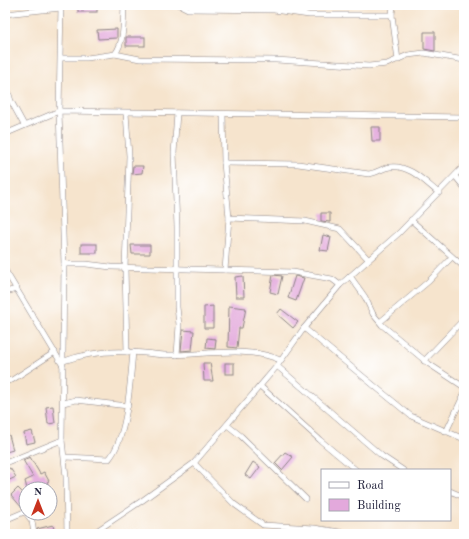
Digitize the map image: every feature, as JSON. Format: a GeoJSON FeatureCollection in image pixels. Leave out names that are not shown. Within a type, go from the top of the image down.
{"type":"FeatureCollection","features":[{"type":"Feature","properties":{"kind":"street"},"geometry":{"type":"LineString","coordinates":[[115,54],[122,36],[124,5]]}},
{"type":"Feature","properties":{"kind":"street"},"geometry":{"type":"LineString","coordinates":[[180,5],[188,9],[274,8],[309,15],[392,15]]}},
{"type":"Feature","properties":{"kind":"street"},"geometry":{"type":"LineString","coordinates":[[393,5],[392,15],[398,60]]}},
{"type":"Feature","properties":{"kind":"street"},"geometry":{"type":"LineString","coordinates":[[5,14],[61,6],[60,111],[64,264],[62,440],[65,457],[67,534]]}},
{"type":"Feature","properties":{"kind":"street"},"geometry":{"type":"LineString","coordinates":[[61,58],[87,58],[115,54],[140,59],[276,60],[369,66],[387,64],[408,56],[424,53],[464,60]]}},
{"type":"Feature","properties":{"kind":"street"},"geometry":{"type":"LineString","coordinates":[[5,81],[11,101],[24,126]]}},
{"type":"Feature","properties":{"kind":"street"},"geometry":{"type":"LineString","coordinates":[[5,134],[60,111],[464,117]]}},
{"type":"Feature","properties":{"kind":"street"},"geometry":{"type":"LineString","coordinates":[[126,113],[129,171],[125,268],[127,352]]}},
{"type":"Feature","properties":{"kind":"street"},"geometry":{"type":"LineString","coordinates":[[177,113],[174,153],[177,227],[176,269],[179,325],[177,355]]}},
{"type":"Feature","properties":{"kind":"street"},"geometry":{"type":"LineString","coordinates":[[223,114],[224,163],[229,218],[225,270]]}},
{"type":"Feature","properties":{"kind":"street"},"geometry":{"type":"LineString","coordinates":[[224,163],[298,164],[369,174],[376,173],[386,168],[400,167],[414,173],[439,193]]}},
{"type":"Feature","properties":{"kind":"street"},"geometry":{"type":"LineString","coordinates":[[92,534],[143,500],[194,463],[277,366],[304,328],[340,285],[411,220],[464,166]]}},
{"type":"Feature","properties":{"kind":"street"},"geometry":{"type":"LineString","coordinates":[[455,176],[464,187]]}},
{"type":"Feature","properties":{"kind":"street"},"geometry":{"type":"LineString","coordinates":[[229,218],[305,221],[340,229],[368,259]]}},
{"type":"Feature","properties":{"kind":"street"},"geometry":{"type":"LineString","coordinates":[[411,220],[464,267]]}},
{"type":"Feature","properties":{"kind":"street"},"geometry":{"type":"LineString","coordinates":[[380,322],[429,281],[452,257]]}},
{"type":"Feature","properties":{"kind":"street"},"geometry":{"type":"LineString","coordinates":[[64,264],[86,264],[125,268],[293,272],[332,279],[340,285]]}},
{"type":"Feature","properties":{"kind":"street"},"geometry":{"type":"LineString","coordinates":[[5,270],[55,352],[64,364]]}},
{"type":"Feature","properties":{"kind":"street"},"geometry":{"type":"LineString","coordinates":[[350,276],[365,297],[373,314],[380,322],[442,375],[464,387]]}},
{"type":"Feature","properties":{"kind":"street"},"geometry":{"type":"LineString","coordinates":[[5,292],[17,289]]}},
{"type":"Feature","properties":{"kind":"street"},"geometry":{"type":"LineString","coordinates":[[424,360],[464,319]]}},
{"type":"Feature","properties":{"kind":"street"},"geometry":{"type":"LineString","coordinates":[[304,328],[406,413],[418,420],[464,440]]}},
{"type":"Feature","properties":{"kind":"street"},"geometry":{"type":"LineString","coordinates":[[5,379],[7,381],[12,380],[55,352]]}},
{"type":"Feature","properties":{"kind":"street"},"geometry":{"type":"LineString","coordinates":[[64,364],[82,355],[127,352],[177,355],[247,353],[280,360]]}},
{"type":"Feature","properties":{"kind":"street"},"geometry":{"type":"LineString","coordinates":[[65,457],[109,459],[114,453],[128,406],[133,352]]}},
{"type":"Feature","properties":{"kind":"street"},"geometry":{"type":"LineString","coordinates":[[277,366],[376,451],[402,469]]}},
{"type":"Feature","properties":{"kind":"street"},"geometry":{"type":"LineString","coordinates":[[260,386],[355,469]]}},
{"type":"Feature","properties":{"kind":"street"},"geometry":{"type":"LineString","coordinates":[[446,432],[464,394]]}},
{"type":"Feature","properties":{"kind":"street"},"geometry":{"type":"LineString","coordinates":[[63,403],[76,400],[128,406]]}},
{"type":"Feature","properties":{"kind":"street"},"geometry":{"type":"LineString","coordinates":[[226,425],[241,436],[306,499]]}},
{"type":"Feature","properties":{"kind":"street"},"geometry":{"type":"LineString","coordinates":[[5,463],[62,440]]}},
{"type":"Feature","properties":{"kind":"street"},"geometry":{"type":"LineString","coordinates":[[194,463],[234,504],[263,525],[314,528],[353,534]]}},
{"type":"Feature","properties":{"kind":"street"},"geometry":{"type":"LineString","coordinates":[[451,491],[464,497]]}},
{"type":"Feature","properties":{"kind":"street"},"geometry":{"type":"LineString","coordinates":[[5,520],[18,513]]}},
{"type":"Feature","properties":{"kind":"street"},"geometry":{"type":"LineString","coordinates":[[32,521],[34,534]]}},
{"type":"Feature","properties":{"kind":"building"},"geometry":{"type":"Polygon","coordinates":[[[78,6],[97,6],[97,12],[78,12],[78,6]]]}},
{"type":"Feature","properties":{"kind":"building"},"geometry":{"type":"Polygon","coordinates":[[[117,29],[117,38],[98,39],[97,30],[117,29]]]}},
{"type":"Feature","properties":{"kind":"building"},"geometry":{"type":"Polygon","coordinates":[[[424,32],[435,32],[435,51],[424,49],[424,32]]]}},
{"type":"Feature","properties":{"kind":"building"},"geometry":{"type":"Polygon","coordinates":[[[126,37],[145,37],[145,46],[126,46],[126,37]]]}},
{"type":"Feature","properties":{"kind":"building"},"geometry":{"type":"Polygon","coordinates":[[[371,127],[380,127],[380,141],[372,141],[371,127]]]}},
{"type":"Feature","properties":{"kind":"building"},"geometry":{"type":"Polygon","coordinates":[[[133,166],[143,166],[142,173],[132,174],[133,166]]]}},
{"type":"Feature","properties":{"kind":"building"},"geometry":{"type":"Polygon","coordinates":[[[321,213],[330,213],[330,222],[321,221],[321,213]]]}},
{"type":"Feature","properties":{"kind":"building"},"geometry":{"type":"Polygon","coordinates":[[[323,235],[331,237],[328,251],[320,250],[323,235]]]}},
{"type":"Feature","properties":{"kind":"building"},"geometry":{"type":"Polygon","coordinates":[[[81,244],[97,244],[97,253],[81,253],[81,244]]]}},
{"type":"Feature","properties":{"kind":"building"},"geometry":{"type":"Polygon","coordinates":[[[131,245],[150,245],[150,254],[132,254],[131,245]]]}},
{"type":"Feature","properties":{"kind":"building"},"geometry":{"type":"Polygon","coordinates":[[[273,275],[282,276],[278,294],[270,292],[273,275]]]}},
{"type":"Feature","properties":{"kind":"building"},"geometry":{"type":"Polygon","coordinates":[[[243,276],[244,297],[236,297],[235,277],[243,276]]]}},
{"type":"Feature","properties":{"kind":"building"},"geometry":{"type":"Polygon","coordinates":[[[295,276],[304,278],[296,301],[288,298],[295,276]]]}},
{"type":"Feature","properties":{"kind":"building"},"geometry":{"type":"Polygon","coordinates":[[[213,306],[213,328],[204,328],[204,307],[213,306]]]}},
{"type":"Feature","properties":{"kind":"building"},"geometry":{"type":"Polygon","coordinates":[[[229,306],[246,308],[242,328],[239,328],[237,348],[228,347],[229,306]]]}},
{"type":"Feature","properties":{"kind":"building"},"geometry":{"type":"Polygon","coordinates":[[[281,309],[298,322],[293,328],[277,314],[281,309]]]}},
{"type":"Feature","properties":{"kind":"building"},"geometry":{"type":"Polygon","coordinates":[[[183,330],[194,331],[192,350],[181,351],[183,330]]]}},
{"type":"Feature","properties":{"kind":"building"},"geometry":{"type":"Polygon","coordinates":[[[207,338],[216,339],[215,349],[206,348],[207,338]]]}},
{"type":"Feature","properties":{"kind":"building"},"geometry":{"type":"Polygon","coordinates":[[[203,363],[210,363],[213,381],[204,381],[203,363]]]}},
{"type":"Feature","properties":{"kind":"building"},"geometry":{"type":"Polygon","coordinates":[[[225,363],[234,363],[234,374],[225,374],[225,363]]]}},
{"type":"Feature","properties":{"kind":"building"},"geometry":{"type":"Polygon","coordinates":[[[53,406],[55,423],[48,424],[46,407],[53,406]]]}},
{"type":"Feature","properties":{"kind":"building"},"geometry":{"type":"Polygon","coordinates":[[[32,431],[35,442],[26,444],[24,433],[32,431]]]}},
{"type":"Feature","properties":{"kind":"building"},"geometry":{"type":"Polygon","coordinates":[[[5,435],[9,435],[13,450],[6,452],[5,435]]]}},
{"type":"Feature","properties":{"kind":"building"},"geometry":{"type":"Polygon","coordinates":[[[285,452],[293,457],[282,470],[275,463],[285,452]]]}},
{"type":"Feature","properties":{"kind":"building"},"geometry":{"type":"Polygon","coordinates":[[[30,457],[40,474],[44,472],[49,481],[25,481],[33,477],[23,460],[30,457]]]}},
{"type":"Feature","properties":{"kind":"building"},"geometry":{"type":"Polygon","coordinates":[[[253,462],[260,467],[251,479],[245,475],[253,462]]]}},
{"type":"Feature","properties":{"kind":"building"},"geometry":{"type":"Polygon","coordinates":[[[10,468],[16,477],[5,482],[5,470],[10,468]]]}},
{"type":"Feature","properties":{"kind":"building"},"geometry":{"type":"Polygon","coordinates":[[[18,488],[18,503],[11,495],[18,488]]]}},
{"type":"Feature","properties":{"kind":"building"},"geometry":{"type":"Polygon","coordinates":[[[53,525],[55,534],[38,534],[37,529],[53,525]]]}}]}
